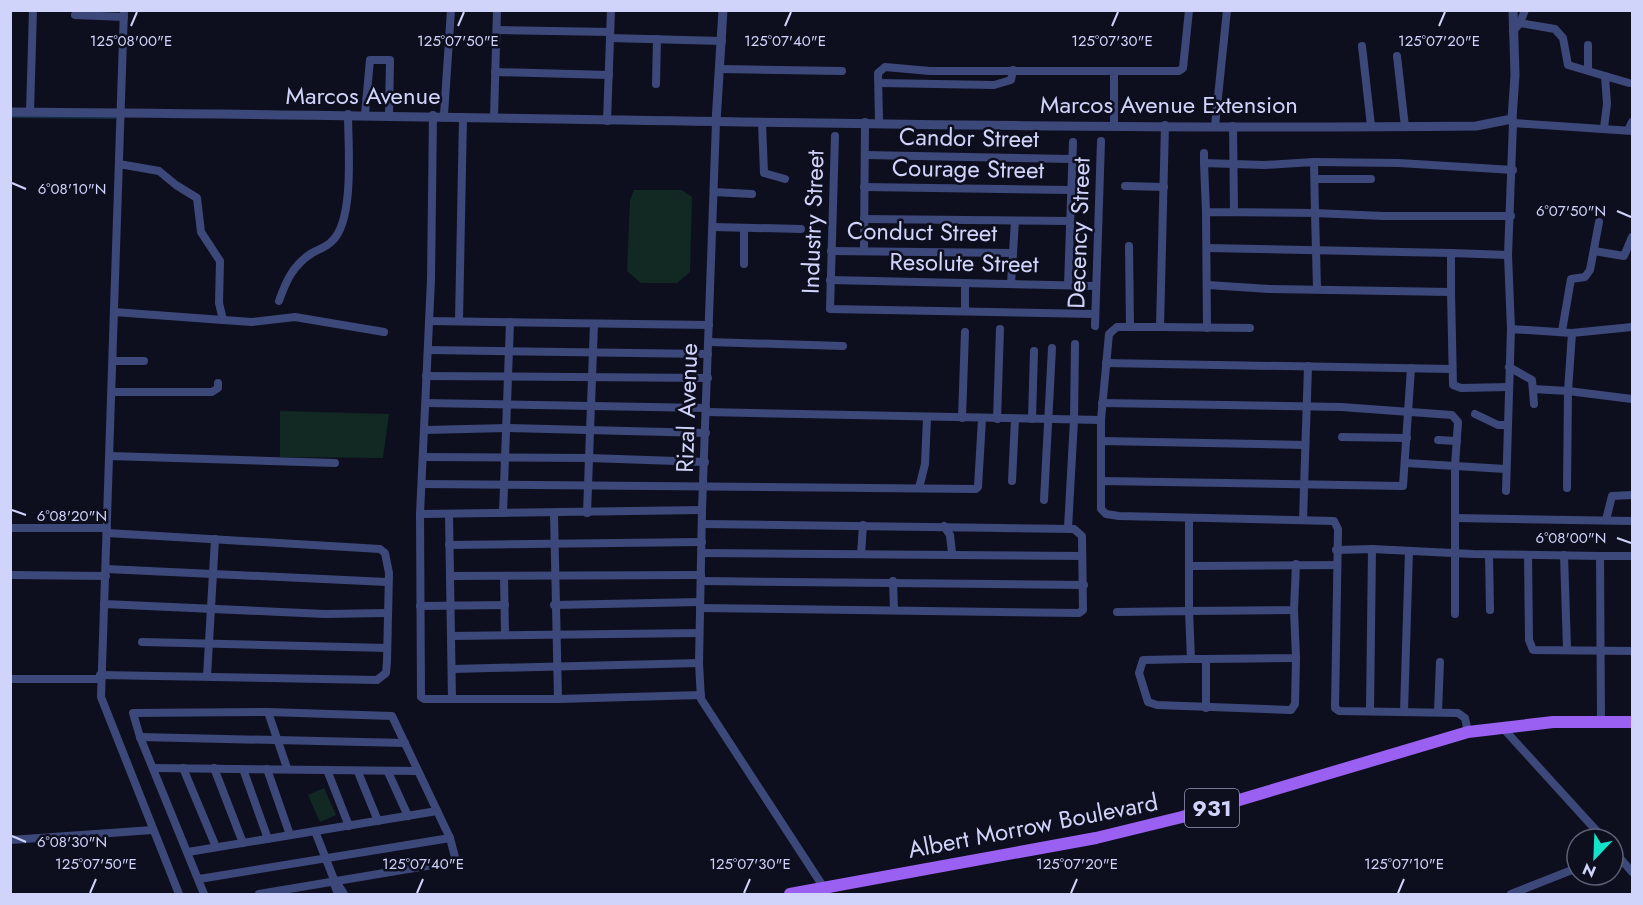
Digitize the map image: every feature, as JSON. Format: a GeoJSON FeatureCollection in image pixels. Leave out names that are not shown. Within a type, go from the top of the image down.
{"type":"FeatureCollection","features":[{"type":"Feature","properties":{"kind":"main road","name":"Albert Morrow Boulevard"},"geometry":{"type":"LineString","coordinates":[[790,894],[826,891],[1096,838],[1182,817],[1468,732],[1553,722],[1632,722]]}},
{"type":"Feature","properties":{"kind":"street"},"geometry":{"type":"LineString","coordinates":[[30,112],[33,10]]}},
{"type":"Feature","properties":{"kind":"street"},"geometry":{"type":"LineString","coordinates":[[444,115],[451,10]]}},
{"type":"Feature","properties":{"kind":"street"},"geometry":{"type":"LineString","coordinates":[[494,118],[497,10]]}},
{"type":"Feature","properties":{"kind":"street"},"geometry":{"type":"LineString","coordinates":[[608,121],[611,10]]}},
{"type":"Feature","properties":{"kind":"street"},"geometry":{"type":"LineString","coordinates":[[716,122],[723,10]]}},
{"type":"Feature","properties":{"kind":"street"},"geometry":{"type":"LineString","coordinates":[[879,122],[879,70],[885,67],[930,71],[1181,70],[1189,10]]}},
{"type":"Feature","properties":{"kind":"street"},"geometry":{"type":"LineString","coordinates":[[1215,126],[1227,10]]}},
{"type":"Feature","properties":{"kind":"street"},"geometry":{"type":"LineString","coordinates":[[1506,491],[1511,329],[1508,255],[1514,170],[1513,10]]}},
{"type":"Feature","properties":{"kind":"street"},"geometry":{"type":"LineString","coordinates":[[1512,32],[1520,23],[1525,10]]}},
{"type":"Feature","properties":{"kind":"street"},"geometry":{"type":"LineString","coordinates":[[75,15],[124,14],[101,697],[179,894]]}},
{"type":"Feature","properties":{"kind":"street"},"geometry":{"type":"LineString","coordinates":[[1520,23],[1559,31],[1568,65],[1629,83]]}},
{"type":"Feature","properties":{"kind":"street"},"geometry":{"type":"LineString","coordinates":[[497,30],[722,41]]}},
{"type":"Feature","properties":{"kind":"street"},"geometry":{"type":"LineString","coordinates":[[656,84],[657,39]]}},
{"type":"Feature","properties":{"kind":"street"},"geometry":{"type":"LineString","coordinates":[[1587,45],[1588,70]]}},
{"type":"Feature","properties":{"kind":"street"},"geometry":{"type":"LineString","coordinates":[[1362,46],[1371,126]]}},
{"type":"Feature","properties":{"kind":"street"},"geometry":{"type":"LineString","coordinates":[[1397,56],[1405,127]]}},
{"type":"Feature","properties":{"kind":"street"},"geometry":{"type":"LineString","coordinates":[[365,114],[370,60],[390,60],[389,115]]}},
{"type":"Feature","properties":{"kind":"street"},"geometry":{"type":"LineString","coordinates":[[720,69],[842,71]]}},
{"type":"Feature","properties":{"kind":"street"},"geometry":{"type":"LineString","coordinates":[[879,83],[994,85],[1011,80],[1013,70]]}},
{"type":"Feature","properties":{"kind":"street"},"geometry":{"type":"LineString","coordinates":[[495,72],[609,75]]}},
{"type":"Feature","properties":{"kind":"street"},"geometry":{"type":"LineString","coordinates":[[1114,72],[1114,124]]}},
{"type":"Feature","properties":{"kind":"street"},"geometry":{"type":"LineString","coordinates":[[1604,128],[1607,104],[1605,76]]}},
{"type":"Feature","properties":{"kind":"street","name":"Marcos Avenue"},"geometry":{"type":"LineString","coordinates":[[10,112],[119,112],[147,115],[444,115],[716,122]]}},
{"type":"Feature","properties":{"kind":"street"},"geometry":{"type":"LineString","coordinates":[[279,301],[293,269],[301,261],[332,242],[340,228],[348,181],[348,114]]}},
{"type":"Feature","properties":{"kind":"street"},"geometry":{"type":"LineString","coordinates":[[433,115],[427,403],[420,514],[421,697],[558,699],[701,695],[706,710],[826,891]]}},
{"type":"Feature","properties":{"kind":"street"},"geometry":{"type":"LineString","coordinates":[[459,321],[463,117]]}},
{"type":"Feature","properties":{"kind":"street"},"geometry":{"type":"LineString","coordinates":[[1513,121],[1630,130],[1632,122]]}},
{"type":"Feature","properties":{"kind":"street","name":"Marcos Avenue Extension"},"geometry":{"type":"LineString","coordinates":[[716,122],[1405,127],[1476,126],[1513,121]]}},
{"type":"Feature","properties":{"kind":"street","name":"Rizal Avenue"},"geometry":{"type":"LineString","coordinates":[[701,695],[699,633],[702,510],[716,122]]}},
{"type":"Feature","properties":{"kind":"street"},"geometry":{"type":"LineString","coordinates":[[864,251],[865,122]]}},
{"type":"Feature","properties":{"kind":"street"},"geometry":{"type":"LineString","coordinates":[[762,123],[764,173],[785,180]]}},
{"type":"Feature","properties":{"kind":"street"},"geometry":{"type":"LineString","coordinates":[[1161,327],[1165,125]]}},
{"type":"Feature","properties":{"kind":"street"},"geometry":{"type":"LineString","coordinates":[[1233,126],[1234,212]]}},
{"type":"Feature","properties":{"kind":"street","name":"Industry Street"},"geometry":{"type":"LineString","coordinates":[[835,136],[830,309],[964,311]]}},
{"type":"Feature","properties":{"kind":"street","name":"Decency Street"},"geometry":{"type":"LineString","coordinates":[[1095,326],[1101,141]]}},
{"type":"Feature","properties":{"kind":"street"},"geometry":{"type":"LineString","coordinates":[[1068,285],[1073,142]]}},
{"type":"Feature","properties":{"kind":"street"},"geometry":{"type":"LineString","coordinates":[[1204,153],[1207,328]]}},
{"type":"Feature","properties":{"kind":"street","name":"Candor Street"},"geometry":{"type":"LineString","coordinates":[[865,155],[1072,159]]}},
{"type":"Feature","properties":{"kind":"street"},"geometry":{"type":"LineString","coordinates":[[1314,162],[1317,288]]}},
{"type":"Feature","properties":{"kind":"street"},"geometry":{"type":"LineString","coordinates":[[1204,163],[1399,163],[1514,170]]}},
{"type":"Feature","properties":{"kind":"street"},"geometry":{"type":"LineString","coordinates":[[119,164],[159,171],[171,182],[197,198],[201,232],[220,261],[219,303],[223,320]]}},
{"type":"Feature","properties":{"kind":"street"},"geometry":{"type":"LineString","coordinates":[[1315,179],[1371,179]]}},
{"type":"Feature","properties":{"kind":"street"},"geometry":{"type":"LineString","coordinates":[[1125,186],[1164,187]]}},
{"type":"Feature","properties":{"kind":"street","name":"Courage Street"},"geometry":{"type":"LineString","coordinates":[[864,187],[1071,190]]}},
{"type":"Feature","properties":{"kind":"street"},"geometry":{"type":"LineString","coordinates":[[714,192],[752,194]]}},
{"type":"Feature","properties":{"kind":"street"},"geometry":{"type":"LineString","coordinates":[[1206,212],[1510,216]]}},
{"type":"Feature","properties":{"kind":"street"},"geometry":{"type":"LineString","coordinates":[[864,219],[1070,221]]}},
{"type":"Feature","properties":{"kind":"street"},"geometry":{"type":"LineString","coordinates":[[1011,284],[1015,221]]}},
{"type":"Feature","properties":{"kind":"street"},"geometry":{"type":"LineString","coordinates":[[1562,332],[1571,279],[1585,277],[1591,267],[1599,222]]}},
{"type":"Feature","properties":{"kind":"street"},"geometry":{"type":"LineString","coordinates":[[713,227],[801,229]]}},
{"type":"Feature","properties":{"kind":"street"},"geometry":{"type":"LineString","coordinates":[[744,228],[744,264]]}},
{"type":"Feature","properties":{"kind":"street"},"geometry":{"type":"LineString","coordinates":[[1594,251],[1624,256],[1632,237]]}},
{"type":"Feature","properties":{"kind":"street"},"geometry":{"type":"LineString","coordinates":[[1129,246],[1130,326]]}},
{"type":"Feature","properties":{"kind":"street"},"geometry":{"type":"LineString","coordinates":[[1207,248],[1508,255]]}},
{"type":"Feature","properties":{"kind":"street","name":"Conduct Street"},"geometry":{"type":"LineString","coordinates":[[831,250],[1013,253]]}},
{"type":"Feature","properties":{"kind":"street"},"geometry":{"type":"LineString","coordinates":[[1451,254],[1452,369],[1455,387],[1509,387]]}},
{"type":"Feature","properties":{"kind":"street","name":"Resolute Street"},"geometry":{"type":"LineString","coordinates":[[830,280],[1096,286]]}},
{"type":"Feature","properties":{"kind":"street"},"geometry":{"type":"LineString","coordinates":[[965,283],[964,311],[1095,314]]}},
{"type":"Feature","properties":{"kind":"street"},"geometry":{"type":"LineString","coordinates":[[1208,285],[1269,289],[1450,292]]}},
{"type":"Feature","properties":{"kind":"street"},"geometry":{"type":"LineString","coordinates":[[114,312],[252,322],[295,317],[384,332]]}},
{"type":"Feature","properties":{"kind":"street"},"geometry":{"type":"LineString","coordinates":[[429,321],[709,325]]}},
{"type":"Feature","properties":{"kind":"street"},"geometry":{"type":"LineString","coordinates":[[503,513],[510,322]]}},
{"type":"Feature","properties":{"kind":"street"},"geometry":{"type":"LineString","coordinates":[[587,513],[594,324]]}},
{"type":"Feature","properties":{"kind":"street"},"geometry":{"type":"LineString","coordinates":[[1250,328],[1130,326],[1113,329],[1109,334],[1102,403],[1100,504],[1106,514],[1334,521],[1338,529],[1335,565],[1335,708],[1339,711],[1461,714],[1466,720],[1468,732]]}},
{"type":"Feature","properties":{"kind":"street"},"geometry":{"type":"LineString","coordinates":[[1511,329],[1572,333],[1632,327]]}},
{"type":"Feature","properties":{"kind":"street"},"geometry":{"type":"LineString","coordinates":[[997,418],[1000,329]]}},
{"type":"Feature","properties":{"kind":"street"},"geometry":{"type":"LineString","coordinates":[[962,418],[965,332]]}},
{"type":"Feature","properties":{"kind":"street"},"geometry":{"type":"LineString","coordinates":[[1567,488],[1568,390],[1572,333]]}},
{"type":"Feature","properties":{"kind":"street"},"geometry":{"type":"LineString","coordinates":[[709,342],[843,346]]}},
{"type":"Feature","properties":{"kind":"street"},"geometry":{"type":"LineString","coordinates":[[1068,528],[1074,420],[1075,344]]}},
{"type":"Feature","properties":{"kind":"street"},"geometry":{"type":"LineString","coordinates":[[1044,500],[1052,348]]}},
{"type":"Feature","properties":{"kind":"street"},"geometry":{"type":"LineString","coordinates":[[428,350],[708,354]]}},
{"type":"Feature","properties":{"kind":"street"},"geometry":{"type":"LineString","coordinates":[[1032,419],[1034,351]]}},
{"type":"Feature","properties":{"kind":"street"},"geometry":{"type":"LineString","coordinates":[[113,362],[144,361]]}},
{"type":"Feature","properties":{"kind":"street"},"geometry":{"type":"LineString","coordinates":[[1106,363],[1452,369]]}},
{"type":"Feature","properties":{"kind":"street"},"geometry":{"type":"LineString","coordinates":[[1303,520],[1305,445],[1309,406],[1308,366]]}},
{"type":"Feature","properties":{"kind":"street"},"geometry":{"type":"LineString","coordinates":[[1509,367],[1529,377],[1534,404]]}},
{"type":"Feature","properties":{"kind":"street"},"geometry":{"type":"LineString","coordinates":[[1101,481],[1401,487],[1405,483],[1411,368]]}},
{"type":"Feature","properties":{"kind":"street"},"geometry":{"type":"LineString","coordinates":[[426,376],[708,378]]}},
{"type":"Feature","properties":{"kind":"street"},"geometry":{"type":"LineString","coordinates":[[112,392],[212,392],[216,391],[218,384]]}},
{"type":"Feature","properties":{"kind":"street"},"geometry":{"type":"LineString","coordinates":[[1533,389],[1568,390],[1632,399]]}},
{"type":"Feature","properties":{"kind":"street"},"geometry":{"type":"LineString","coordinates":[[427,403],[927,418],[1101,420]]}},
{"type":"Feature","properties":{"kind":"street"},"geometry":{"type":"LineString","coordinates":[[1102,403],[1309,406],[1410,410],[1455,416],[1458,422],[1455,466],[1455,614]]}},
{"type":"Feature","properties":{"kind":"street"},"geometry":{"type":"LineString","coordinates":[[1475,414],[1498,425],[1507,425]]}},
{"type":"Feature","properties":{"kind":"street"},"geometry":{"type":"LineString","coordinates":[[919,488],[925,464],[927,418]]}},
{"type":"Feature","properties":{"kind":"street"},"geometry":{"type":"LineString","coordinates":[[422,484],[977,488],[982,418]]}},
{"type":"Feature","properties":{"kind":"street"},"geometry":{"type":"LineString","coordinates":[[1011,481],[1015,419]]}},
{"type":"Feature","properties":{"kind":"street"},"geometry":{"type":"LineString","coordinates":[[425,430],[507,428],[590,432],[706,433]]}},
{"type":"Feature","properties":{"kind":"street"},"geometry":{"type":"LineString","coordinates":[[1342,437],[1407,438]]}},
{"type":"Feature","properties":{"kind":"street"},"geometry":{"type":"LineString","coordinates":[[1438,440],[1457,441]]}},
{"type":"Feature","properties":{"kind":"street"},"geometry":{"type":"LineString","coordinates":[[1101,441],[1305,445]]}},
{"type":"Feature","properties":{"kind":"street"},"geometry":{"type":"LineString","coordinates":[[110,456],[335,463]]}},
{"type":"Feature","properties":{"kind":"street"},"geometry":{"type":"LineString","coordinates":[[423,457],[589,458],[705,462]]}},
{"type":"Feature","properties":{"kind":"street"},"geometry":{"type":"LineString","coordinates":[[1406,463],[1506,469]]}},
{"type":"Feature","properties":{"kind":"street"},"geometry":{"type":"LineString","coordinates":[[1606,520],[1612,496],[1632,495]]}},
{"type":"Feature","properties":{"kind":"street"},"geometry":{"type":"LineString","coordinates":[[420,514],[702,510]]}},
{"type":"Feature","properties":{"kind":"street"},"geometry":{"type":"LineString","coordinates":[[554,513],[554,605],[558,699]]}},
{"type":"Feature","properties":{"kind":"street"},"geometry":{"type":"LineString","coordinates":[[449,514],[452,699]]}},
{"type":"Feature","properties":{"kind":"street"},"geometry":{"type":"LineString","coordinates":[[1189,518],[1191,659]]}},
{"type":"Feature","properties":{"kind":"street"},"geometry":{"type":"LineString","coordinates":[[1455,518],[1632,521]]}},
{"type":"Feature","properties":{"kind":"street"},"geometry":{"type":"LineString","coordinates":[[554,605],[700,605],[1078,613],[1084,607],[1081,533],[1068,528],[702,524]]}},
{"type":"Feature","properties":{"kind":"street"},"geometry":{"type":"LineString","coordinates":[[861,554],[864,525]]}},
{"type":"Feature","properties":{"kind":"street"},"geometry":{"type":"LineString","coordinates":[[944,526],[950,535],[952,553]]}},
{"type":"Feature","properties":{"kind":"street"},"geometry":{"type":"LineString","coordinates":[[10,528],[107,531],[375,547],[383,551],[388,560],[386,673],[376,680],[207,676],[10,679]]}},
{"type":"Feature","properties":{"kind":"street"},"geometry":{"type":"LineString","coordinates":[[207,676],[216,539]]}},
{"type":"Feature","properties":{"kind":"street"},"geometry":{"type":"LineString","coordinates":[[449,545],[702,542]]}},
{"type":"Feature","properties":{"kind":"street"},"geometry":{"type":"LineString","coordinates":[[1336,550],[1372,549],[1489,555],[1632,556]]}},
{"type":"Feature","properties":{"kind":"street"},"geometry":{"type":"LineString","coordinates":[[1370,711],[1372,549]]}},
{"type":"Feature","properties":{"kind":"street"},"geometry":{"type":"LineString","coordinates":[[1404,711],[1409,551]]}},
{"type":"Feature","properties":{"kind":"street"},"geometry":{"type":"LineString","coordinates":[[702,553],[952,553],[1082,556]]}},
{"type":"Feature","properties":{"kind":"street"},"geometry":{"type":"LineString","coordinates":[[1489,555],[1490,610]]}},
{"type":"Feature","properties":{"kind":"street"},"geometry":{"type":"LineString","coordinates":[[1528,555],[1530,644],[1536,651],[1567,649],[1632,651]]}},
{"type":"Feature","properties":{"kind":"street"},"geometry":{"type":"LineString","coordinates":[[1564,555],[1567,649]]}},
{"type":"Feature","properties":{"kind":"street"},"geometry":{"type":"LineString","coordinates":[[1600,555],[1601,722]]}},
{"type":"Feature","properties":{"kind":"street"},"geometry":{"type":"LineString","coordinates":[[1296,564],[1294,610],[1296,658],[1295,704],[1291,710],[1155,705],[1146,699],[1140,673],[1143,660],[1296,658]]}},
{"type":"Feature","properties":{"kind":"street"},"geometry":{"type":"LineString","coordinates":[[1189,566],[1335,565]]}},
{"type":"Feature","properties":{"kind":"street"},"geometry":{"type":"LineString","coordinates":[[10,574],[214,573],[387,582]]}},
{"type":"Feature","properties":{"kind":"street"},"geometry":{"type":"LineString","coordinates":[[451,576],[1084,585]]}},
{"type":"Feature","properties":{"kind":"street"},"geometry":{"type":"LineString","coordinates":[[504,576],[505,634]]}},
{"type":"Feature","properties":{"kind":"street"},"geometry":{"type":"LineString","coordinates":[[893,581],[894,610]]}},
{"type":"Feature","properties":{"kind":"street"},"geometry":{"type":"LineString","coordinates":[[104,604],[325,614],[386,613]]}},
{"type":"Feature","properties":{"kind":"street"},"geometry":{"type":"LineString","coordinates":[[420,606],[505,605]]}},
{"type":"Feature","properties":{"kind":"street"},"geometry":{"type":"LineString","coordinates":[[1117,612],[1294,610]]}},
{"type":"Feature","properties":{"kind":"street"},"geometry":{"type":"LineString","coordinates":[[451,636],[699,633]]}},
{"type":"Feature","properties":{"kind":"street"},"geometry":{"type":"LineString","coordinates":[[142,642],[387,648]]}},
{"type":"Feature","properties":{"kind":"street"},"geometry":{"type":"LineString","coordinates":[[1206,659],[1206,708]]}},
{"type":"Feature","properties":{"kind":"street"},"geometry":{"type":"LineString","coordinates":[[1438,712],[1440,662]]}},
{"type":"Feature","properties":{"kind":"street"},"geometry":{"type":"LineString","coordinates":[[452,669],[699,663]]}},
{"type":"Feature","properties":{"kind":"street"},"geometry":{"type":"LineString","coordinates":[[204,894],[132,716],[135,711],[268,712],[393,717],[450,838],[457,855],[454,863],[259,894]]}},
{"type":"Feature","properties":{"kind":"street"},"geometry":{"type":"LineString","coordinates":[[268,712],[287,768]]}},
{"type":"Feature","properties":{"kind":"street"},"geometry":{"type":"LineString","coordinates":[[1502,727],[1593,827]]}},
{"type":"Feature","properties":{"kind":"street"},"geometry":{"type":"LineString","coordinates":[[140,737],[405,743]]}},
{"type":"Feature","properties":{"kind":"street"},"geometry":{"type":"LineString","coordinates":[[153,768],[417,771]]}},
{"type":"Feature","properties":{"kind":"street"},"geometry":{"type":"LineString","coordinates":[[183,768],[216,847]]}},
{"type":"Feature","properties":{"kind":"street"},"geometry":{"type":"LineString","coordinates":[[214,768],[243,843]]}},
{"type":"Feature","properties":{"kind":"street"},"geometry":{"type":"LineString","coordinates":[[243,769],[268,839]]}},
{"type":"Feature","properties":{"kind":"street"},"geometry":{"type":"LineString","coordinates":[[267,769],[290,835]]}},
{"type":"Feature","properties":{"kind":"street"},"geometry":{"type":"LineString","coordinates":[[327,770],[349,826]]}},
{"type":"Feature","properties":{"kind":"street"},"geometry":{"type":"LineString","coordinates":[[358,772],[378,821]]}},
{"type":"Feature","properties":{"kind":"street"},"geometry":{"type":"LineString","coordinates":[[388,772],[408,816]]}},
{"type":"Feature","properties":{"kind":"street"},"geometry":{"type":"LineString","coordinates":[[188,852],[437,811]]}},
{"type":"Feature","properties":{"kind":"street"},"geometry":{"type":"LineString","coordinates":[[10,840],[153,830]]}},
{"type":"Feature","properties":{"kind":"street"},"geometry":{"type":"LineString","coordinates":[[315,831],[338,894]]}},
{"type":"Feature","properties":{"kind":"street"},"geometry":{"type":"LineString","coordinates":[[199,879],[450,838]]}},
{"type":"Feature","properties":{"kind":"street"},"geometry":{"type":"LineString","coordinates":[[1511,894],[1565,873]]}},
{"type":"Feature","properties":{"kind":"street"},"geometry":{"type":"LineString","coordinates":[[334,881],[344,894]]}},
{"type":"Feature","properties":{"kind":"green space"},"geometry":{"type":"Polygon","coordinates":[[[634,190],[682,190],[692,197],[690,272],[677,283],[641,283],[627,271],[630,200],[634,190]]]}},
{"type":"Feature","properties":{"kind":"green space"},"geometry":{"type":"Polygon","coordinates":[[[280,411],[389,414],[383,458],[280,457],[280,411]]]}},
{"type":"Feature","properties":{"kind":"green space"},"geometry":{"type":"Polygon","coordinates":[[[324,788],[336,815],[320,822],[308,795],[324,788]]]}},
{"type":"Feature","properties":{"kind":"waterway"},"geometry":{"type":"LineString","coordinates":[[10,117],[115,118]]}}]}
